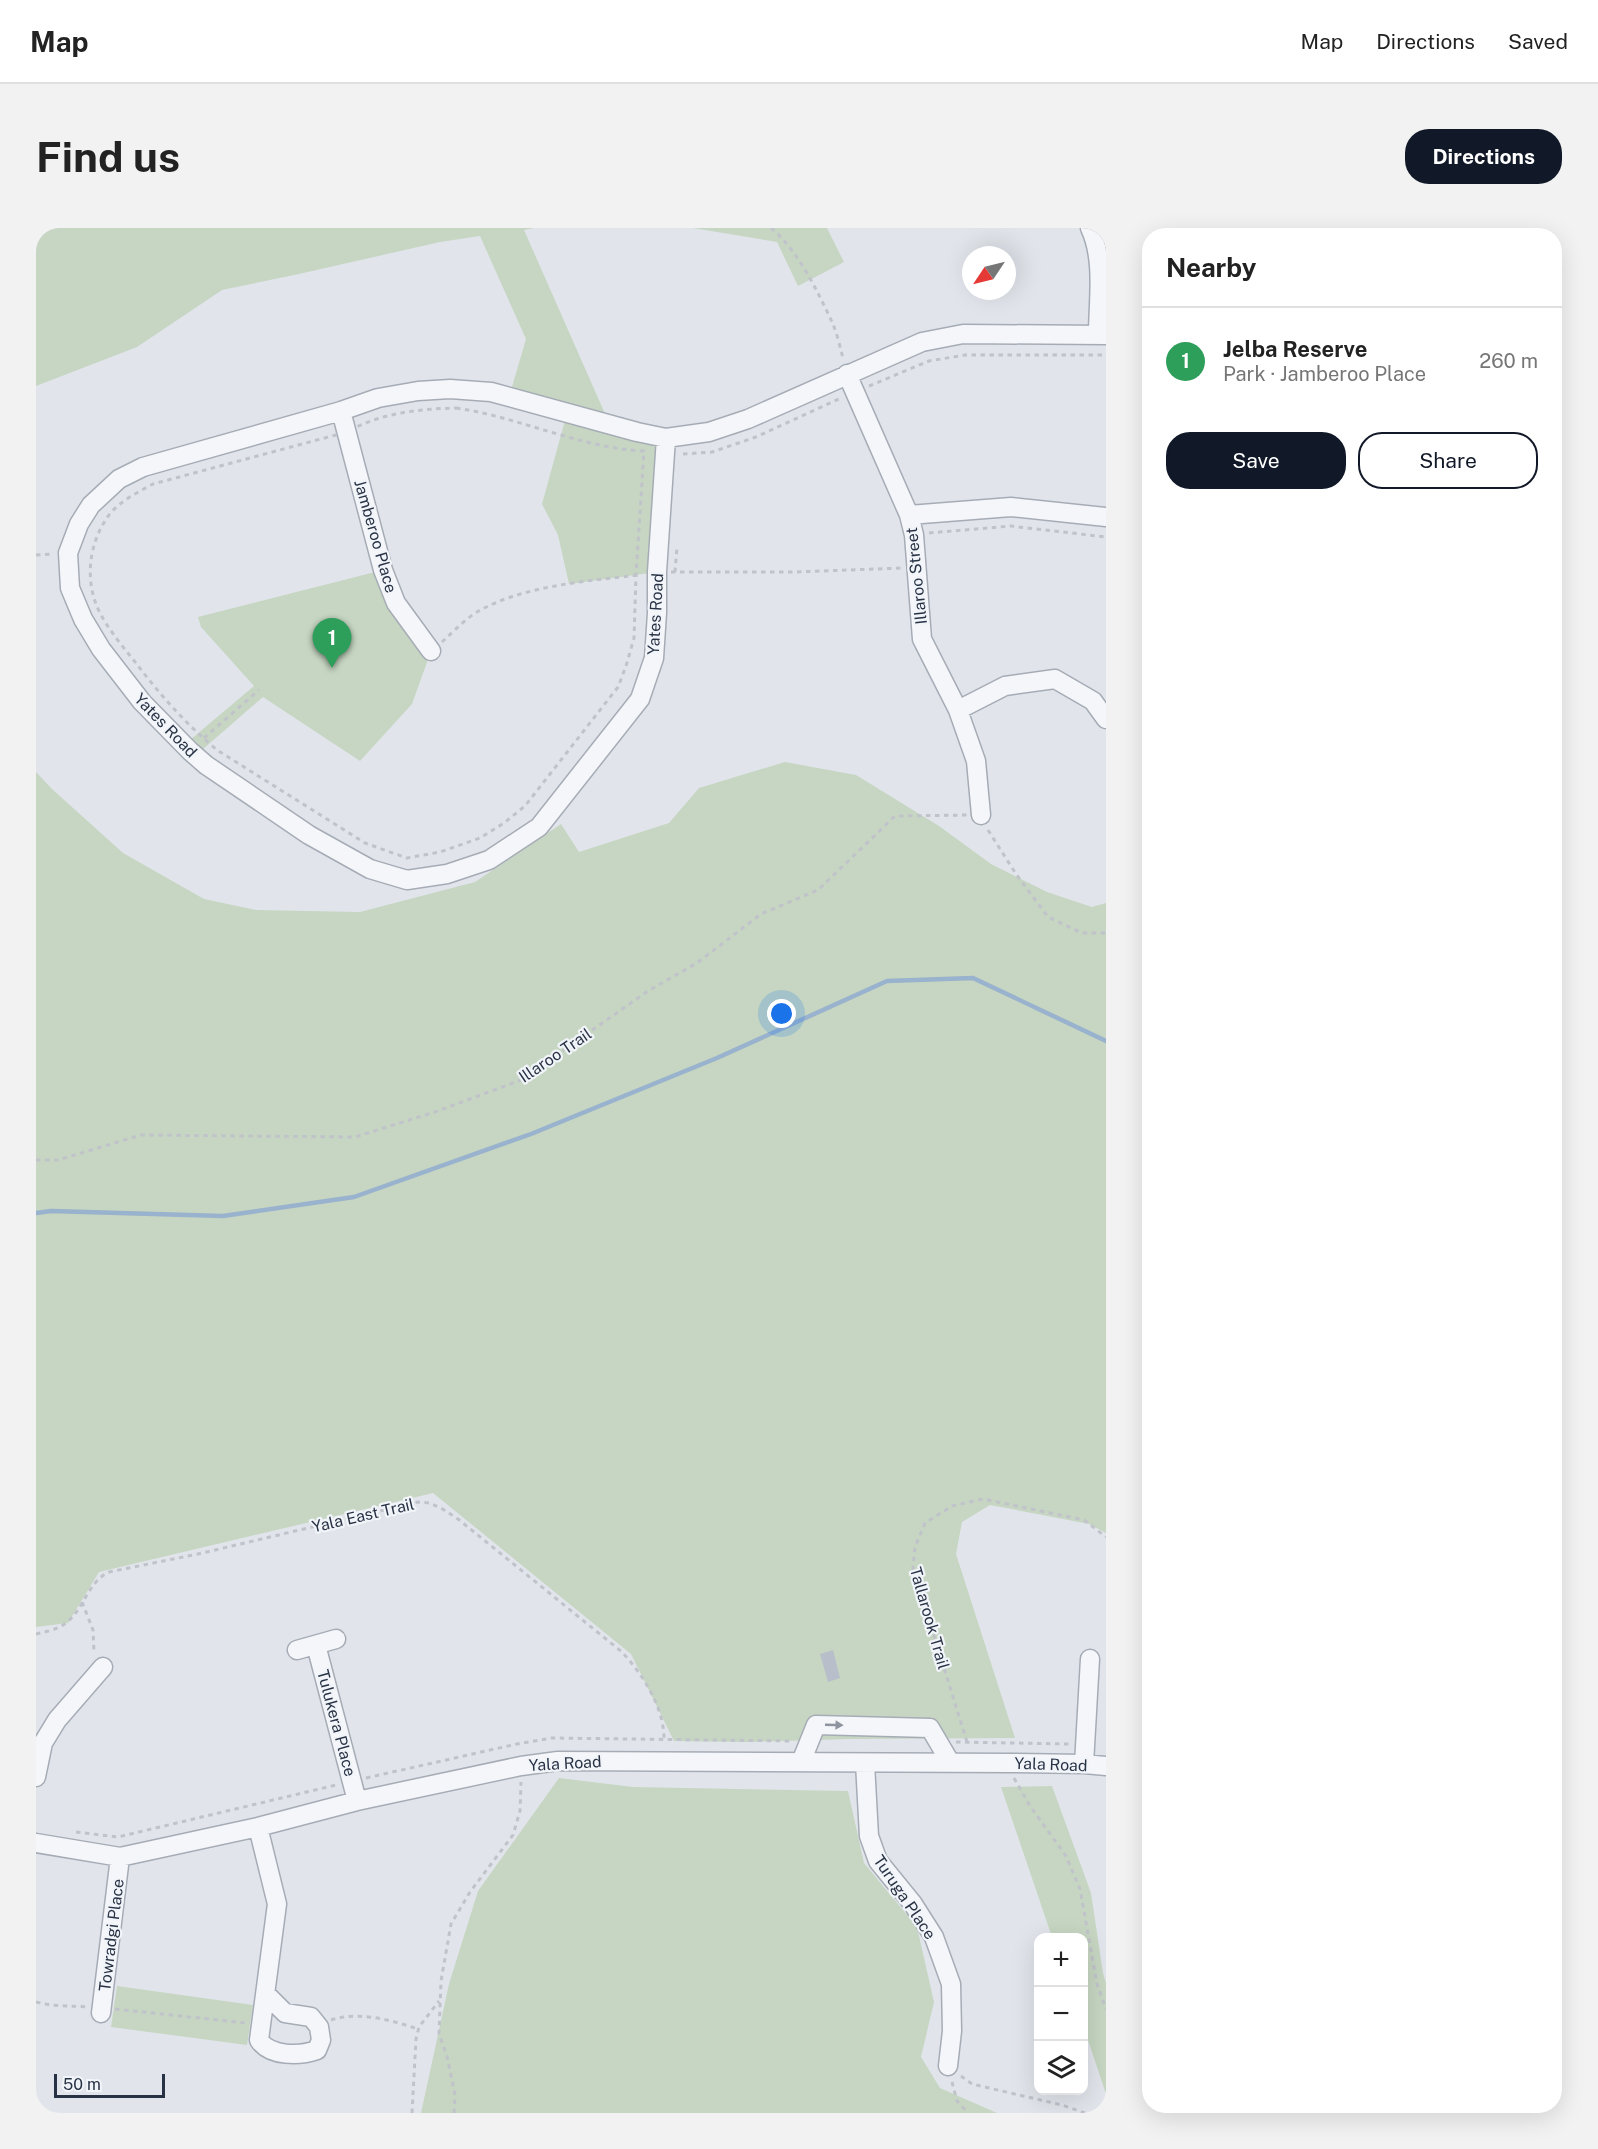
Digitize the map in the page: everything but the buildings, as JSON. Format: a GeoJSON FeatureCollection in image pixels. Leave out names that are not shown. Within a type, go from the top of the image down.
{"type":"FeatureCollection","features":[{"type":"Feature","properties":{"kind":"street"},"geometry":{"type":"LineString","coordinates":[[1090,228],[1099,260],[1102,335]]}},
{"type":"Feature","properties":{"kind":"street","name":"Yates Road"},"geometry":{"type":"LineString","coordinates":[[666,438],[654,658],[640,699],[539,827],[489,860],[447,874],[408,880],[370,869],[309,835],[190,751],[142,702],[101,649],[83,619],[70,588],[68,553],[79,524],[92,505],[119,479],[143,467],[378,399],[418,391],[450,389],[491,392],[666,438],[709,432],[748,419],[922,342],[963,334],[1102,335]]}},
{"type":"Feature","properties":{"kind":"street","name":"Illaroo Street"},"geometry":{"type":"LineString","coordinates":[[847,374],[909,515],[914,535],[922,639],[958,710],[976,761],[981,815]]}},
{"type":"Feature","properties":{"kind":"street","name":"Jamberoo Place"},"geometry":{"type":"LineString","coordinates":[[341,411],[383,570],[396,603],[431,651]]}},
{"type":"Feature","properties":{"kind":"street"},"geometry":{"type":"LineString","coordinates":[[909,515],[1011,507],[1106,517]]}},
{"type":"Feature","properties":{"kind":"street"},"geometry":{"type":"LineString","coordinates":[[958,710],[1005,686],[1055,680],[1093,701],[1106,719]]}},
{"type":"Feature","properties":{"kind":"street"},"geometry":{"type":"LineString","coordinates":[[297,1650],[336,1639]]}},
{"type":"Feature","properties":{"kind":"street","name":"Tulukera Place"},"geometry":{"type":"LineString","coordinates":[[316,1645],[357,1801]]}},
{"type":"Feature","properties":{"kind":"street"},"geometry":{"type":"LineString","coordinates":[[1084,1764],[1090,1659]]}},
{"type":"Feature","properties":{"kind":"street"},"geometry":{"type":"LineString","coordinates":[[36,1777],[43,1743],[57,1720],[101,1670]]}},
{"type":"Feature","properties":{"kind":"street"},"geometry":{"type":"LineString","coordinates":[[801,1762],[816,1725],[930,1728],[950,1762]]}},
{"type":"Feature","properties":{"kind":"street","name":"Yala Road"},"geometry":{"type":"LineString","coordinates":[[36,1843],[120,1857],[258,1827],[357,1801],[521,1766],[558,1761],[973,1762],[1106,1766]]}},
{"type":"Feature","properties":{"kind":"street","name":"Turuga Place"},"geometry":{"type":"LineString","coordinates":[[865,1763],[869,1836],[878,1861],[913,1904],[934,1937],[951,1984],[952,2031],[948,2066]]}},
{"type":"Feature","properties":{"kind":"street"},"geometry":{"type":"LineString","coordinates":[[258,1827],[277,1904],[260,2040],[264,2047],[281,2053],[307,2053],[316,2050],[321,2040],[319,2027],[310,2017],[285,2013],[266,1994]]}},
{"type":"Feature","properties":{"kind":"street","name":"Towradgi Place"},"geometry":{"type":"LineString","coordinates":[[102,2010],[120,1857]]}},
{"type":"Feature","properties":{"kind":"path"},"geometry":{"type":"LineString","coordinates":[[771,228],[782,237],[804,270],[833,324],[847,374]]}},
{"type":"Feature","properties":{"kind":"path"},"geometry":{"type":"LineString","coordinates":[[683,454],[712,452],[756,437],[928,361],[965,355],[1106,355]]}},
{"type":"Feature","properties":{"kind":"path"},"geometry":{"type":"LineString","coordinates":[[914,535],[1011,526],[1106,537]]}},
{"type":"Feature","properties":{"kind":"path"},"geometry":{"type":"LineString","coordinates":[[431,651],[475,613],[501,600],[568,584],[657,572],[794,572],[915,568]]}},
{"type":"Feature","properties":{"kind":"path"},"geometry":{"type":"LineString","coordinates":[[190,751],[259,690]]}},
{"type":"Feature","properties":{"kind":"path"},"geometry":{"type":"LineString","coordinates":[[981,815],[995,843],[1048,917],[1082,933],[1106,933]]}},
{"type":"Feature","properties":{"kind":"path","name":"Illaroo Trail"},"geometry":{"type":"LineString","coordinates":[[36,1160],[58,1160],[141,1136],[355,1137],[435,1112],[521,1080],[648,991],[697,963],[761,914],[818,890],[895,816],[981,815]]}},
{"type":"Feature","properties":{"kind":"path","name":"Tallarook Trail"},"geometry":{"type":"LineString","coordinates":[[973,1762],[913,1568],[915,1547],[925,1523],[952,1506],[983,1499],[1084,1520],[1106,1537]]}},
{"type":"Feature","properties":{"kind":"path","name":"Yala East Trail"},"geometry":{"type":"LineString","coordinates":[[36,1634],[63,1625],[72,1618],[93,1583],[100,1576],[109,1572],[198,1554],[418,1502],[429,1503],[458,1519],[622,1652],[657,1703],[664,1728],[664,1761]]}},
{"type":"Feature","properties":{"kind":"path"},"geometry":{"type":"LineString","coordinates":[[82,1602],[93,1630],[93,1648],[101,1670]]}},
{"type":"Feature","properties":{"kind":"path"},"geometry":{"type":"LineString","coordinates":[[1015,1743],[1014,1780],[1066,1856],[1080,1889],[1095,1975],[1106,2009]]}},
{"type":"Feature","properties":{"kind":"path"},"geometry":{"type":"LineString","coordinates":[[454,2113],[454,2095],[447,2056],[439,2034],[440,2000],[451,1924],[470,1892],[513,1835],[520,1811],[521,1766]]}},
{"type":"Feature","properties":{"kind":"path"},"geometry":{"type":"LineString","coordinates":[[412,2113],[418,2030],[440,2000]]}},
{"type":"Feature","properties":{"kind":"path"},"geometry":{"type":"LineString","coordinates":[[36,2002],[261,2024]]}},
{"type":"Feature","properties":{"kind":"path"},"geometry":{"type":"LineString","coordinates":[[319,2027],[333,2019],[350,2016],[400,2023],[418,2030]]}},
{"type":"Feature","properties":{"kind":"path"},"geometry":{"type":"LineString","coordinates":[[948,2066],[957,2101],[968,2113]]}},
{"type":"Feature","properties":{"kind":"path"},"geometry":{"type":"LineString","coordinates":[[948,2066],[972,2084],[1062,2105],[1085,2113]]}},
{"type":"Feature","properties":{"kind":"green space"},"geometry":{"type":"Polygon","coordinates":[[[36,228],[534,228],[524,230],[610,425],[666,438],[657,572],[569,584],[558,535],[542,504],[567,413],[509,397],[526,339],[480,236],[440,242],[222,290],[137,347],[36,386],[36,228]]]}},
{"type":"Feature","properties":{"kind":"green space"},"geometry":{"type":"Polygon","coordinates":[[[693,228],[827,228],[844,262],[798,286],[777,242],[693,228]]]}},
{"type":"Feature","properties":{"kind":"green space"},"geometry":{"type":"Polygon","coordinates":[[[383,570],[431,651],[412,704],[360,761],[263,697],[195,756],[184,745],[254,686],[201,627],[198,617],[383,570]]]}},
{"type":"Feature","properties":{"kind":"green space"},"geometry":{"type":"Polygon","coordinates":[[[785,762],[856,775],[939,826],[991,864],[1047,892],[1092,907],[1106,903],[1106,1533],[1089,1524],[990,1505],[962,1522],[956,1554],[1015,1738],[674,1741],[631,1654],[433,1493],[99,1572],[68,1623],[36,1627],[36,772],[123,853],[204,899],[256,910],[360,912],[475,882],[561,824],[579,852],[669,823],[699,788],[785,762]]]}},
{"type":"Feature","properties":{"kind":"green space"},"geometry":{"type":"Polygon","coordinates":[[[559,1778],[633,1787],[848,1791],[864,1863],[917,1927],[934,2002],[921,2057],[940,2088],[997,2113],[421,2113],[449,1984],[478,1891],[559,1778]]]}},
{"type":"Feature","properties":{"kind":"green space"},"geometry":{"type":"Polygon","coordinates":[[[1052,1786],[1091,1893],[1106,1983],[1106,2094],[1088,2040],[1088,1933],[1051,1933],[1001,1787],[1052,1786]]]}},
{"type":"Feature","properties":{"kind":"green space"},"geometry":{"type":"Polygon","coordinates":[[[117,1986],[253,2005],[247,2045],[111,2027],[117,1986]]]}},
{"type":"Feature","properties":{"kind":"waterway"},"geometry":{"type":"LineString","coordinates":[[36,1213],[51,1211],[223,1216],[354,1197],[531,1134],[717,1058],[887,981],[973,978],[1106,1041]]}},
{"type":"Feature","properties":{"kind":"place","name":"Jelba Reserve"},"geometry":{"type":"Point","coordinates":[332,668]}}]}
